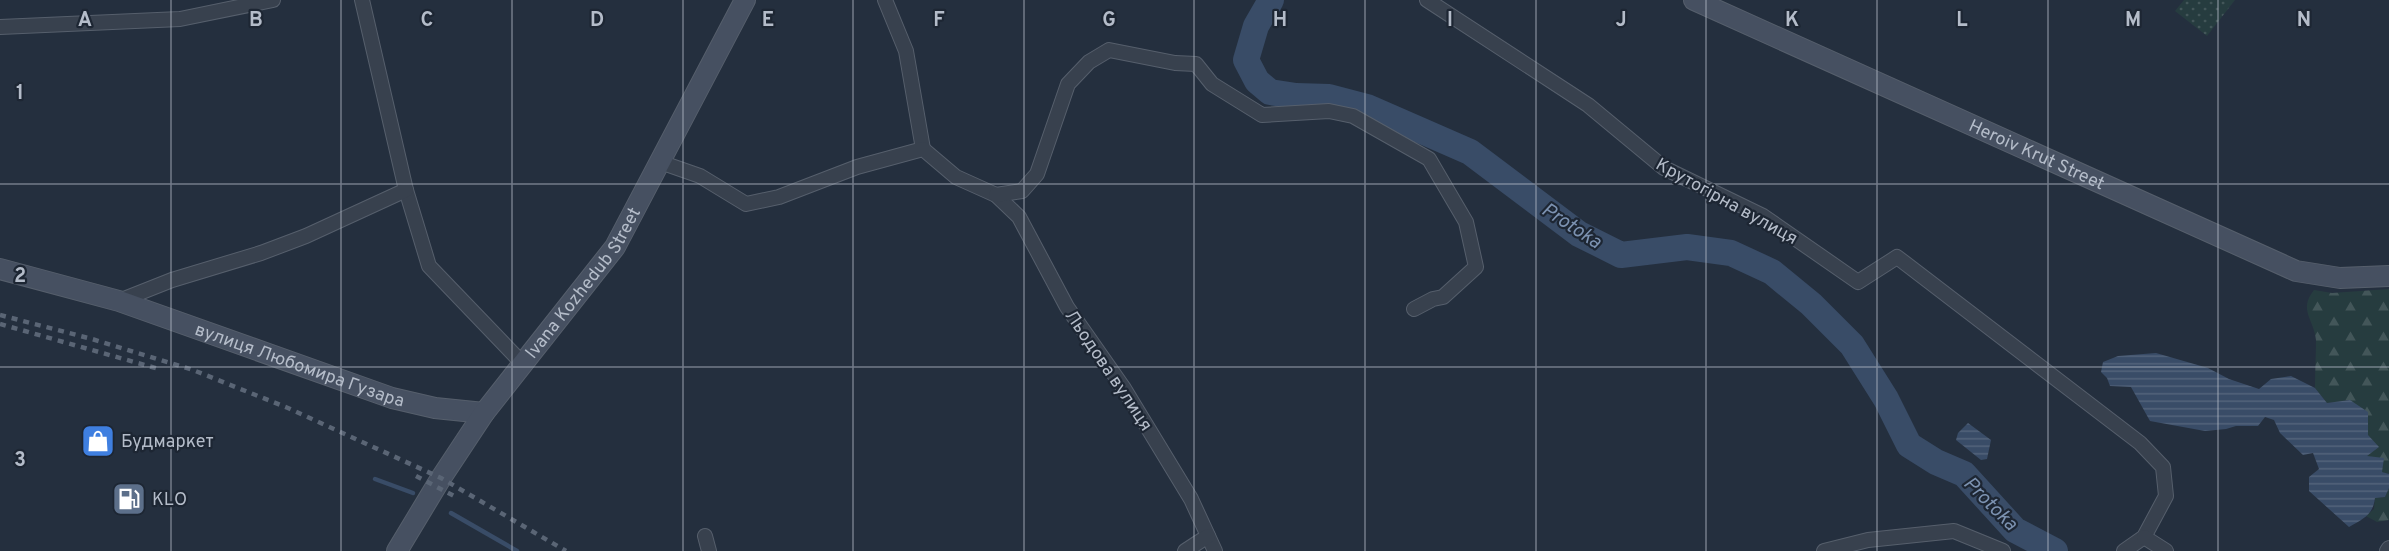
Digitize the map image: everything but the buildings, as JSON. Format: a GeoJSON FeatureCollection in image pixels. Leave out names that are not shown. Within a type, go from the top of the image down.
{"type":"FeatureCollection","features":[{"type":"Feature","properties":{"kind":"street"},"geometry":{"type":"LineString","coordinates":[[0,27],[180,19],[273,0]]}},
{"type":"Feature","properties":{"kind":"street"},"geometry":{"type":"LineString","coordinates":[[362,0],[406,190],[429,266],[524,365]]}},
{"type":"Feature","properties":{"kind":"street","name":"Ivana Kozhedub Street"},"geometry":{"type":"LineString","coordinates":[[398,551],[441,478],[484,413],[615,247],[745,0]]}},
{"type":"Feature","properties":{"kind":"street"},"geometry":{"type":"LineString","coordinates":[[660,162],[700,176],[746,204],[779,197],[857,167],[923,149],[906,51],[885,0]]}},
{"type":"Feature","properties":{"kind":"street","name":"Крутогірна вулиця"},"geometry":{"type":"LineString","coordinates":[[1427,0],[1588,105],[1664,168],[1762,216],[1858,282],[1897,257],[1976,316],[2140,443],[2163,468],[2166,496],[2144,537]]}},
{"type":"Feature","properties":{"kind":"street","name":"Heroiv Krut Street"},"geometry":{"type":"LineString","coordinates":[[1694,0],[2296,271],[2340,278],[2389,276]]}},
{"type":"Feature","properties":{"kind":"street"},"geometry":{"type":"LineString","coordinates":[[996,195],[1022,191],[1037,174],[1068,84],[1089,62],[1109,50],[1175,63],[1196,64],[1212,84],[1262,115],[1329,111],[1353,116],[1429,159],[1466,222],[1476,267],[1443,297],[1432,299],[1414,309]]}},
{"type":"Feature","properties":{"kind":"street","name":"Льодова вулиця"},"geometry":{"type":"LineString","coordinates":[[923,149],[956,177],[996,195],[1019,217],[1067,308],[1123,387],[1191,500],[1215,551]]}},
{"type":"Feature","properties":{"kind":"street"},"geometry":{"type":"LineString","coordinates":[[119,301],[172,280],[261,253],[406,190]]}},
{"type":"Feature","properties":{"kind":"street","name":"вулиця Любомира Гузара"},"geometry":{"type":"LineString","coordinates":[[0,269],[119,301],[392,398],[435,408],[484,413]]}},
{"type":"Feature","properties":{"kind":"street"},"geometry":{"type":"LineString","coordinates":[[1824,551],[1868,540],[1954,531],[2003,551]]}},
{"type":"Feature","properties":{"kind":"street"},"geometry":{"type":"LineString","coordinates":[[705,536],[709,551]]}},
{"type":"Feature","properties":{"kind":"street"},"geometry":{"type":"LineString","coordinates":[[1185,551],[1208,536]]}},
{"type":"Feature","properties":{"kind":"street"},"geometry":{"type":"LineString","coordinates":[[2124,551],[2144,537],[2166,551]]}},
{"type":"Feature","properties":{"kind":"green space"},"geometry":{"type":"Polygon","coordinates":[[[2184,0],[2235,0],[2207,36],[2175,11],[2184,0]]]}},
{"type":"Feature","properties":{"kind":"green space"},"geometry":{"type":"Polygon","coordinates":[[[2389,289],[2389,474],[2382,472],[2367,457],[2368,435],[2350,400],[2327,403],[2315,388],[2316,340],[2308,315],[2307,303],[2314,290],[2332,293],[2389,289]]]}},
{"type":"Feature","properties":{"kind":"green space"},"geometry":{"type":"Polygon","coordinates":[[[2389,488],[2389,520],[2377,522],[2366,516],[2374,509],[2375,498],[2385,497],[2389,488]]]}},
{"type":"Feature","properties":{"kind":"water"},"geometry":{"type":"Polygon","coordinates":[[[2156,353],[2208,368],[2229,379],[2259,389],[2271,379],[2291,376],[2315,388],[2327,403],[2350,400],[2368,412],[2368,435],[2379,447],[2367,456],[2384,458],[2382,472],[2389,474],[2389,488],[2385,497],[2375,498],[2370,513],[2349,527],[2309,491],[2309,477],[2319,469],[2313,453],[2303,455],[2280,433],[2274,420],[2265,417],[2258,426],[2236,426],[2205,431],[2150,421],[2131,387],[2110,386],[2107,378],[2101,372],[2103,362],[2118,356],[2156,353]]]}},
{"type":"Feature","properties":{"kind":"water"},"geometry":{"type":"Polygon","coordinates":[[[1968,423],[1991,440],[1987,459],[1981,460],[1956,440],[1958,433],[1968,423]]]}},
{"type":"Feature","properties":{"kind":"waterway","name":"Protoka"},"geometry":{"type":"LineString","coordinates":[[1271,0],[1256,26],[1246,60],[1257,81],[1270,92],[1329,97],[1367,107],[1470,152],[1579,234],[1621,255],[1687,247],[1731,253],[1772,272],[1811,304],[1852,345],[1886,399],[1909,445],[1936,462],[1964,474],[2015,530],[2055,551]]}},
{"type":"Feature","properties":{"kind":"waterway"},"geometry":{"type":"LineString","coordinates":[[375,479],[413,493]]}},
{"type":"Feature","properties":{"kind":"waterway"},"geometry":{"type":"LineString","coordinates":[[451,513],[517,551]]}},
{"type":"Feature","properties":{"kind":"railway"},"geometry":{"type":"LineString","coordinates":[[0,315],[92,339],[193,370],[288,408],[441,478],[566,551]]}},
{"type":"Feature","properties":{"kind":"railway"},"geometry":{"type":"LineString","coordinates":[[0,324],[159,369]]}},
{"type":"Feature","properties":{"kind":"railway"},"geometry":{"type":"LineString","coordinates":[[416,476],[456,497]]}},
{"type":"Feature","properties":{"kind":"place","name":"Будмаркет"},"geometry":{"type":"Point","coordinates":[98,441]}},
{"type":"Feature","properties":{"kind":"place","name":"KLO"},"geometry":{"type":"Point","coordinates":[129,499]}}]}
